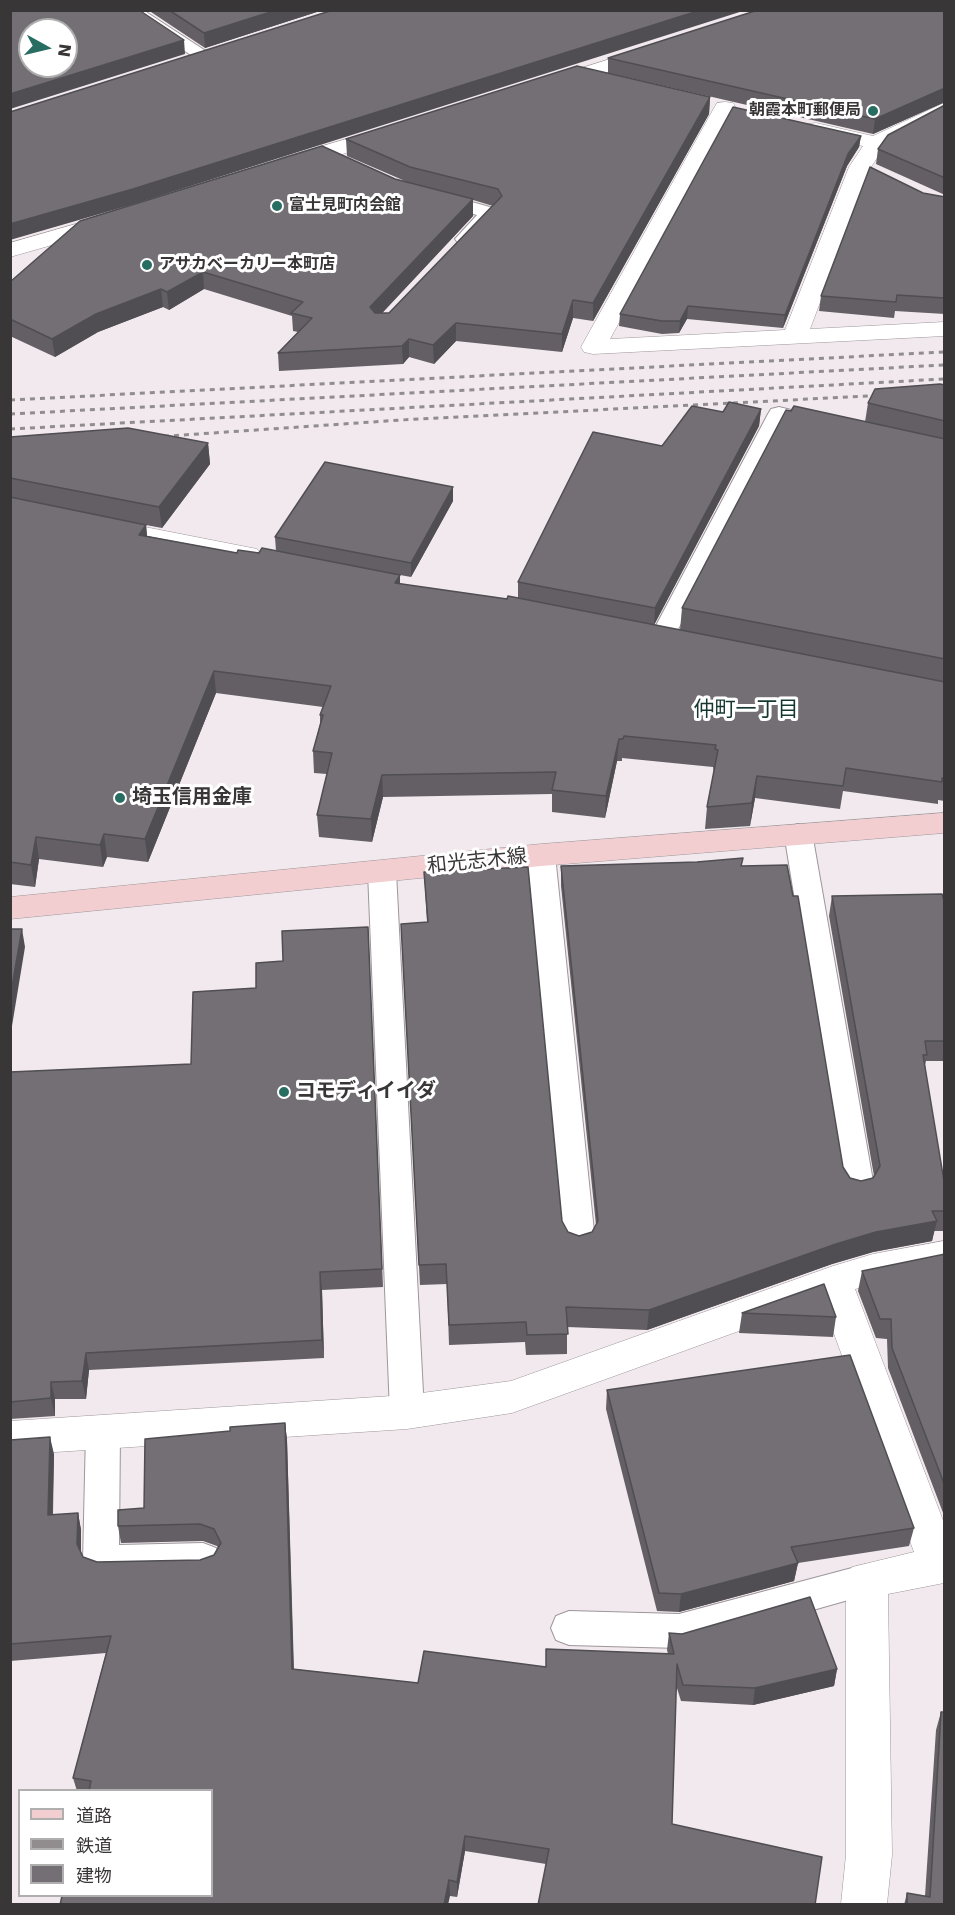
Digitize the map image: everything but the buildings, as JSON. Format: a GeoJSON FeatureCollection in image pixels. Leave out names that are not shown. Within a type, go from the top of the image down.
{"type":"FeatureCollection","features":[{"type":"Feature","properties":{"kind":"main road","name":"和光志木線"},"geometry":{"type":"LineString","coordinates":[[10,908],[186,888],[382,872],[541,855],[945,823]]}},
{"type":"Feature","properties":{"kind":"street"},"geometry":{"type":"LineString","coordinates":[[533,89],[667,46]]}},
{"type":"Feature","properties":{"kind":"street"},"geometry":{"type":"LineString","coordinates":[[185,64],[229,50]]}},
{"type":"Feature","properties":{"kind":"street"},"geometry":{"type":"LineString","coordinates":[[579,75],[624,85]]}},
{"type":"Feature","properties":{"kind":"street"},"geometry":{"type":"LineString","coordinates":[[748,113],[714,106],[593,347],[945,328]]}},
{"type":"Feature","properties":{"kind":"street"},"geometry":{"type":"LineString","coordinates":[[795,124],[876,143],[945,109]]}},
{"type":"Feature","properties":{"kind":"street"},"geometry":{"type":"LineString","coordinates":[[266,171],[409,127]]}},
{"type":"Feature","properties":{"kind":"street"},"geometry":{"type":"LineString","coordinates":[[795,336],[870,172],[876,143]]}},
{"type":"Feature","properties":{"kind":"street"},"geometry":{"type":"LineString","coordinates":[[10,250],[132,214]]}},
{"type":"Feature","properties":{"kind":"street"},"geometry":{"type":"LineString","coordinates":[[79,523],[275,561]]}},
{"type":"Feature","properties":{"kind":"street"},"geometry":{"type":"LineString","coordinates":[[10,1438],[407,1412],[512,1397],[833,1281],[873,1269],[945,1256]]}},
{"type":"Feature","properties":{"kind":"street"},"geometry":{"type":"LineString","coordinates":[[833,1281],[942,1565],[867,1580],[869,1855],[864,1905]]}},
{"type":"Feature","properties":{"kind":"lane"},"geometry":{"type":"LineString","coordinates":[[130,10],[206,57]]}},
{"type":"Feature","properties":{"kind":"lane"},"geometry":{"type":"LineString","coordinates":[[321,153],[352,167]]}},
{"type":"Feature","properties":{"kind":"lane"},"geometry":{"type":"LineString","coordinates":[[414,193],[490,213],[448,256]]}},
{"type":"Feature","properties":{"kind":"lane"},"geometry":{"type":"LineString","coordinates":[[663,636],[779,414],[845,429]]}},
{"type":"Feature","properties":{"kind":"lane"},"geometry":{"type":"LineString","coordinates":[[798,833],[858,1187]]}},
{"type":"Feature","properties":{"kind":"lane"},"geometry":{"type":"LineString","coordinates":[[541,855],[579,1241]]}},
{"type":"Feature","properties":{"kind":"lane"},"geometry":{"type":"LineString","coordinates":[[382,872],[407,1412]]}},
{"type":"Feature","properties":{"kind":"lane"},"geometry":{"type":"LineString","coordinates":[[103,1432],[101,1561],[203,1559]]}},
{"type":"Feature","properties":{"kind":"lane"},"geometry":{"type":"LineString","coordinates":[[569,1628],[679,1631],[867,1580]]}},
{"type":"Feature","properties":{"kind":"railway"},"geometry":{"type":"LineString","coordinates":[[10,400],[944,352]]}},
{"type":"Feature","properties":{"kind":"railway"},"geometry":{"type":"LineString","coordinates":[[10,414],[944,365]]}},
{"type":"Feature","properties":{"kind":"railway"},"geometry":{"type":"LineString","coordinates":[[10,429],[944,379]]}},
{"type":"Feature","properties":{"kind":"railway"},"geometry":{"type":"LineString","coordinates":[[154,437],[401,420],[888,395]]}},
{"type":"Feature","properties":{"kind":"place","name":"朝霞本町郵便局"},"geometry":{"type":"Point","coordinates":[873,111]}},
{"type":"Feature","properties":{"kind":"place","name":"富士見町内会館"},"geometry":{"type":"Point","coordinates":[277,206]}},
{"type":"Feature","properties":{"kind":"place","name":"アサカベーカリー本町店"},"geometry":{"type":"Point","coordinates":[147,265]}},
{"type":"Feature","properties":{"kind":"place","name":"埼玉信用金庫"},"geometry":{"type":"Point","coordinates":[120,798]}},
{"type":"Feature","properties":{"kind":"place","name":"コモディイイダ"},"geometry":{"type":"Point","coordinates":[284,1092]}},
{"type":"Feature","properties":{"kind":"district","name":"仲町一丁目"},"geometry":{"type":"Point","coordinates":[746,711]}}]}
